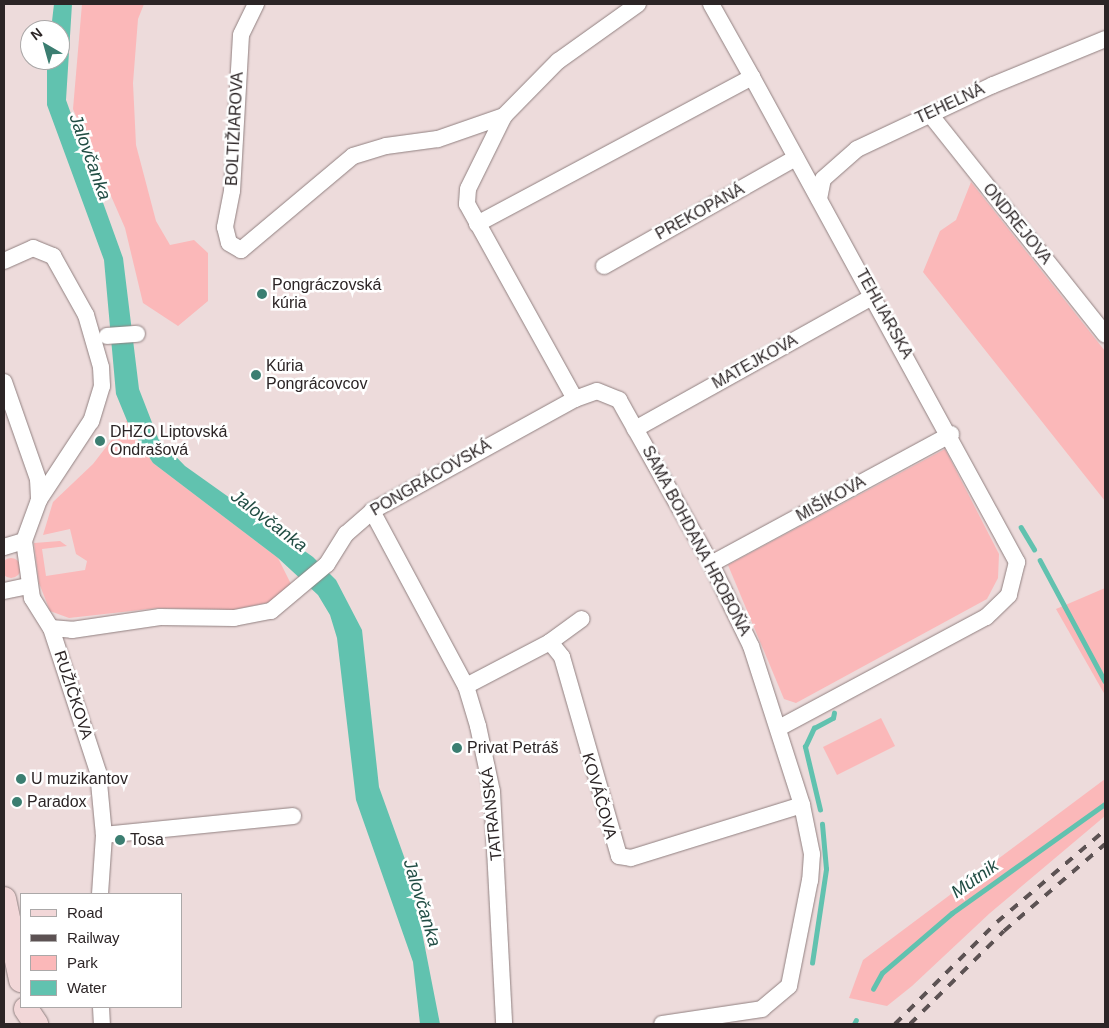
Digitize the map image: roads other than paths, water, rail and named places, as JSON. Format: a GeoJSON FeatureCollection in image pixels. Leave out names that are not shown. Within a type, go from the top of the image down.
{"type":"FeatureCollection","features":[{"type":"Feature","properties":{"kind":"street","name":"BOLTIŽIAROVA"},"geometry":{"type":"LineString","coordinates":[[256,4],[241,35],[232,191],[226,227],[229,242],[241,250],[354,156],[386,146],[438,139],[504,116]]}},
{"type":"Feature","properties":{"kind":"street"},"geometry":{"type":"LineString","coordinates":[[575,399],[477,224],[467,204],[468,189],[504,116],[558,61],[638,4]]}},
{"type":"Feature","properties":{"kind":"street"},"geometry":{"type":"LineString","coordinates":[[477,224],[752,77],[711,4]]}},
{"type":"Feature","properties":{"kind":"street","name":"TEHELNÁ"},"geometry":{"type":"LineString","coordinates":[[819,198],[822,179],[848,155],[929,113],[1105,39]]}},
{"type":"Feature","properties":{"kind":"street","name":"TEHLIARSKA"},"geometry":{"type":"LineString","coordinates":[[752,77],[951,434],[1017,562],[1009,595],[986,617],[779,728]]}},
{"type":"Feature","properties":{"kind":"street","name":"ONDREJOVA"},"geometry":{"type":"LineString","coordinates":[[929,113],[1105,334]]}},
{"type":"Feature","properties":{"kind":"street","name":"PREKOPANÁ"},"geometry":{"type":"LineString","coordinates":[[604,266],[796,158]]}},
{"type":"Feature","properties":{"kind":"street"},"geometry":{"type":"LineString","coordinates":[[4,261],[33,248],[53,256],[86,315],[101,367],[102,386],[91,421],[39,500],[24,541],[4,547]]}},
{"type":"Feature","properties":{"kind":"street","name":"MATEJKOVA"},"geometry":{"type":"LineString","coordinates":[[635,429],[874,296]]}},
{"type":"Feature","properties":{"kind":"street"},"geometry":{"type":"LineString","coordinates":[[107,336],[137,334]]}},
{"type":"Feature","properties":{"kind":"street"},"geometry":{"type":"LineString","coordinates":[[4,382],[38,479],[39,500]]}},
{"type":"Feature","properties":{"kind":"street","name":"SAMA BOHDANA HROBOŇA"},"geometry":{"type":"LineString","coordinates":[[575,399],[606,392],[619,400],[711,564],[747,635],[779,728],[802,805],[812,854],[810,880],[789,986],[762,1009],[662,1024]]}},
{"type":"Feature","properties":{"kind":"street","name":"PONGRÁCOVSKÁ"},"geometry":{"type":"LineString","coordinates":[[51,628],[72,630],[160,617],[254,616],[279,606],[327,564],[346,534],[372,511],[575,399]]}},
{"type":"Feature","properties":{"kind":"street","name":"MIŠÍKOVA"},"geometry":{"type":"LineString","coordinates":[[711,564],[951,434]]}},
{"type":"Feature","properties":{"kind":"street","name":"TATRANSKÁ"},"geometry":{"type":"LineString","coordinates":[[372,511],[466,686],[492,792],[504,1024]]}},
{"type":"Feature","properties":{"kind":"street","name":"RUŽIČKOVA"},"geometry":{"type":"LineString","coordinates":[[24,541],[28,586],[37,610],[51,628],[98,772],[104,836],[100,893]]}},
{"type":"Feature","properties":{"kind":"street"},"geometry":{"type":"LineString","coordinates":[[4,592],[28,586]]}},
{"type":"Feature","properties":{"kind":"street"},"geometry":{"type":"LineString","coordinates":[[466,686],[550,642],[582,619]]}},
{"type":"Feature","properties":{"kind":"street","name":"KOVÁČOVA"},"geometry":{"type":"LineString","coordinates":[[550,642],[562,657],[619,856],[631,858],[802,805]]}},
{"type":"Feature","properties":{"kind":"street"},"geometry":{"type":"LineString","coordinates":[[104,836],[293,816]]}},
{"type":"Feature","properties":{"kind":"street"},"geometry":{"type":"LineString","coordinates":[[4,899],[20,975]]}},
{"type":"Feature","properties":{"kind":"street"},"geometry":{"type":"LineString","coordinates":[[101,1008],[102,1024]]}},
{"type":"Feature","properties":{"kind":"water"},"geometry":{"type":"Polygon","coordinates":[[[54,4],[72,4],[70,36],[70,20],[52,20],[54,4]]]}},
{"type":"Feature","properties":{"kind":"water"},"geometry":{"type":"Polygon","coordinates":[[[47,70],[68,70],[66,100],[123,258],[139,389],[158,438],[185,466],[313,557],[336,580],[362,630],[379,787],[411,876],[440,1024],[420,1024],[413,962],[356,800],[337,638],[330,615],[318,595],[278,558],[153,463],[130,428],[116,394],[104,260],[47,105],[47,70]]]}},
{"type":"Feature","properties":{"kind":"waterway","name":"Mútnik"},"geometry":{"type":"LineString","coordinates":[[1021,527],[1034,549]]}},
{"type":"Feature","properties":{"kind":"waterway","name":"Mútnik"},"geometry":{"type":"LineString","coordinates":[[1040,560],[1105,681]]}},
{"type":"Feature","properties":{"kind":"waterway"},"geometry":{"type":"LineString","coordinates":[[820,810],[805,747],[814,728],[833,718],[834,713]]}},
{"type":"Feature","properties":{"kind":"waterway","name":"Mútnik"},"geometry":{"type":"LineString","coordinates":[[873,989],[882,973],[952,913],[1105,804]]}},
{"type":"Feature","properties":{"kind":"waterway"},"geometry":{"type":"LineString","coordinates":[[812,963],[826,869],[822,824]]}},
{"type":"Feature","properties":{"kind":"waterway","name":"Mútnik"},"geometry":{"type":"LineString","coordinates":[[854,1024],[856,1020]]}},
{"type":"Feature","properties":{"kind":"railway"},"geometry":{"type":"LineString","coordinates":[[895,1024],[997,922],[1105,830]]}},
{"type":"Feature","properties":{"kind":"railway"},"geometry":{"type":"LineString","coordinates":[[910,1024],[1004,931],[1105,844]]}},
{"type":"Feature","properties":{"kind":"place","name":"Pongráczovská kúria"},"geometry":{"type":"Point","coordinates":[262,294]}},
{"type":"Feature","properties":{"kind":"place","name":"Kúria Pongrácovcov"},"geometry":{"type":"Point","coordinates":[256,375]}},
{"type":"Feature","properties":{"kind":"place","name":"DHZO Liptovská Ondrašová"},"geometry":{"type":"Point","coordinates":[100,441]}},
{"type":"Feature","properties":{"kind":"place","name":"Privat Petráš"},"geometry":{"type":"Point","coordinates":[457,748]}},
{"type":"Feature","properties":{"kind":"place","name":"U muzikantov"},"geometry":{"type":"Point","coordinates":[21,779]}},
{"type":"Feature","properties":{"kind":"place","name":"Paradox"},"geometry":{"type":"Point","coordinates":[17,802]}},
{"type":"Feature","properties":{"kind":"place","name":"Tosa"},"geometry":{"type":"Point","coordinates":[120,840]}},
{"type":"Feature","properties":{"kind":"water label","name":"Jalovčanka"},"geometry":{"type":"Point","coordinates":[90,157]}},
{"type":"Feature","properties":{"kind":"water label","name":"Jalovčanka"},"geometry":{"type":"Point","coordinates":[269,521]}},
{"type":"Feature","properties":{"kind":"water label","name":"Jalovčanka"},"geometry":{"type":"Point","coordinates":[422,903]}}]}
